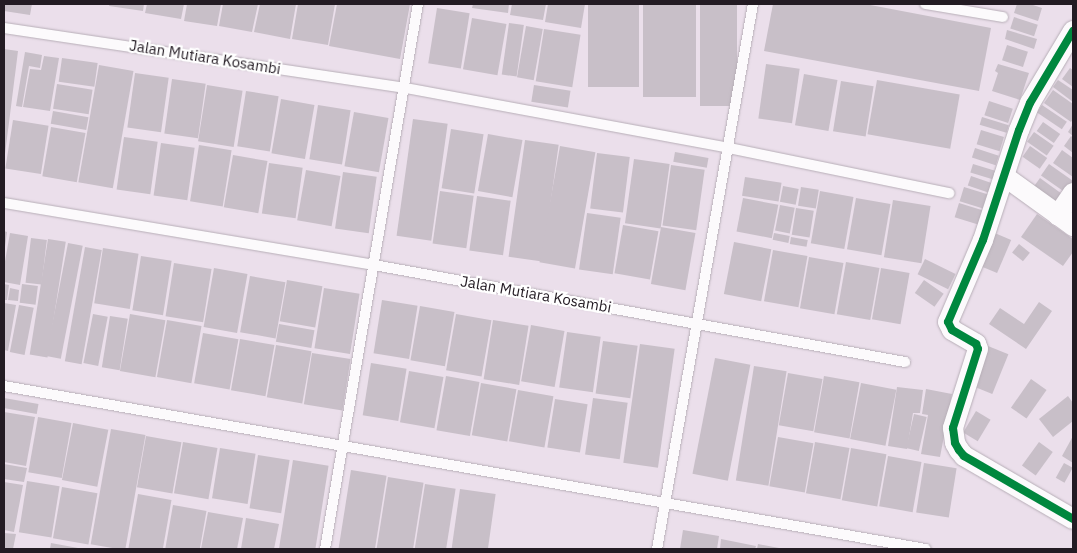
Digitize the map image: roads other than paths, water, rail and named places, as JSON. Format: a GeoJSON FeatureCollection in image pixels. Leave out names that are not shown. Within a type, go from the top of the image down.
{"type":"FeatureCollection","features":[{"type":"Feature","properties":{"kind":"street"},"geometry":{"type":"LineString","coordinates":[[1073,31],[1030,103],[983,240],[948,322],[952,330],[976,344],[978,349],[953,428],[955,443],[964,456],[1073,518]]}},
{"type":"Feature","properties":{"kind":"street"},"geometry":{"type":"LineString","coordinates":[[1004,176],[1066,220],[1073,193]]}},
{"type":"Feature","properties":{"kind":"lane"},"geometry":{"type":"LineString","coordinates":[[325,549],[406,88],[418,4]]}},
{"type":"Feature","properties":{"kind":"lane"},"geometry":{"type":"LineString","coordinates":[[657,549],[753,4]]}},
{"type":"Feature","properties":{"kind":"lane"},"geometry":{"type":"LineString","coordinates":[[925,4],[1002,17]]}},
{"type":"Feature","properties":{"kind":"lane","name":"Jalan Mutiara Kosambi"},"geometry":{"type":"LineString","coordinates":[[4,28],[406,88],[729,148],[949,193]]}},
{"type":"Feature","properties":{"kind":"lane","name":"Jalan Mutiara Kosambi"},"geometry":{"type":"LineString","coordinates":[[4,203],[374,265],[905,362]]}},
{"type":"Feature","properties":{"kind":"lane"},"geometry":{"type":"LineString","coordinates":[[4,386],[926,549]]}}]}
